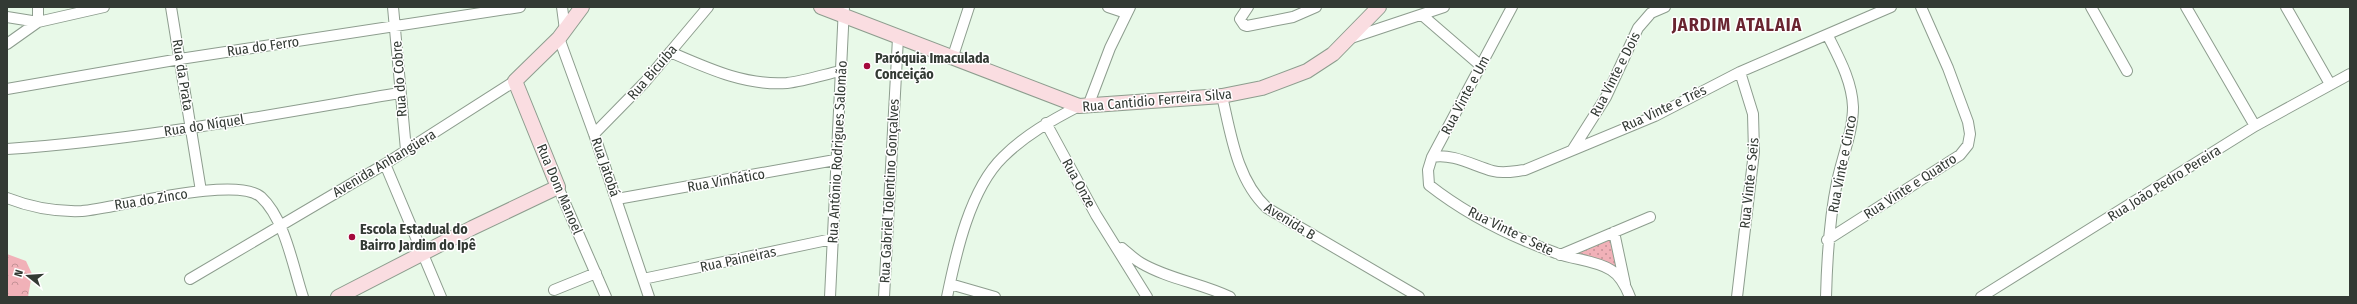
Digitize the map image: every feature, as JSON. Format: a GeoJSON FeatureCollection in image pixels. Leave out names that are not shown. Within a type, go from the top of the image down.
{"type":"FeatureCollection","features":[{"type":"Feature","properties":{"kind":"street"},"geometry":{"type":"LineString","coordinates":[[38,7],[38,22]]}},
{"type":"Feature","properties":{"kind":"street"},"geometry":{"type":"LineString","coordinates":[[7,17],[38,22],[104,7]]}},
{"type":"Feature","properties":{"kind":"street","name":"Rua da Prata"},"geometry":{"type":"LineString","coordinates":[[172,7],[201,191]]}},
{"type":"Feature","properties":{"kind":"street","name":"Rua do Cobre"},"geometry":{"type":"LineString","coordinates":[[393,7],[396,26],[399,93],[406,150]]}},
{"type":"Feature","properties":{"kind":"street","name":"Rua do Ferro"},"geometry":{"type":"LineString","coordinates":[[7,89],[180,58],[520,7]]}},
{"type":"Feature","properties":{"kind":"street","name":"Rua Jatobá"},"geometry":{"type":"LineString","coordinates":[[562,7],[562,34],[649,297]]}},
{"type":"Feature","properties":{"kind":"street","name":"Avenida Anhangüera"},"geometry":{"type":"LineString","coordinates":[[190,279],[385,164],[514,81],[562,34],[582,7]]}},
{"type":"Feature","properties":{"kind":"street","name":"Rua Bicuíba"},"geometry":{"type":"LineString","coordinates":[[594,134],[645,82],[708,7]]}},
{"type":"Feature","properties":{"kind":"street"},"geometry":{"type":"LineString","coordinates":[[821,7],[843,12],[898,38],[1084,106],[1128,10],[1108,7]]}},
{"type":"Feature","properties":{"kind":"street"},"geometry":{"type":"LineString","coordinates":[[952,59],[969,7]]}},
{"type":"Feature","properties":{"kind":"street"},"geometry":{"type":"LineString","coordinates":[[1248,7],[1242,14],[1241,22],[1247,26],[1293,17],[1316,7]]}},
{"type":"Feature","properties":{"kind":"street","name":"Rua Cantidio Ferreira Silva"},"geometry":{"type":"LineString","coordinates":[[947,297],[967,221],[981,188],[1003,157],[1046,123],[1084,106],[1222,96],[1262,88],[1307,71],[1333,54],[1379,7]]}},
{"type":"Feature","properties":{"kind":"street"},"geometry":{"type":"LineString","coordinates":[[1348,40],[1444,7]]}},
{"type":"Feature","properties":{"kind":"street","name":"Rua Vinte e Um"},"geometry":{"type":"LineString","coordinates":[[1429,185],[1428,170],[1432,156],[1512,7]]}},
{"type":"Feature","properties":{"kind":"street","name":"Rua Vinte e Dois"},"geometry":{"type":"LineString","coordinates":[[1573,149],[1606,97],[1638,28],[1651,13],[1665,7]]}},
{"type":"Feature","properties":{"kind":"street","name":"Rua Vinte e Três"},"geometry":{"type":"LineString","coordinates":[[1432,156],[1446,156],[1495,172],[1525,170],[1655,116],[1740,72],[1828,36],[1890,7]]}},
{"type":"Feature","properties":{"kind":"street","name":"Rua Vinte e Quatro"},"geometry":{"type":"LineString","coordinates":[[1827,240],[1960,155],[1968,145],[1970,134],[1968,122],[1948,68],[1921,7]]}},
{"type":"Feature","properties":{"kind":"street"},"geometry":{"type":"LineString","coordinates":[[2091,7],[2127,72]]}},
{"type":"Feature","properties":{"kind":"street"},"geometry":{"type":"LineString","coordinates":[[2186,7],[2254,126]]}},
{"type":"Feature","properties":{"kind":"street"},"geometry":{"type":"LineString","coordinates":[[2286,7],[2330,84]]}},
{"type":"Feature","properties":{"kind":"street","name":"Rua Antônio Rodrigues Salomão"},"geometry":{"type":"LineString","coordinates":[[830,297],[835,160],[843,12]]}},
{"type":"Feature","properties":{"kind":"street"},"geometry":{"type":"LineString","coordinates":[[1422,15],[1481,66]]}},
{"type":"Feature","properties":{"kind":"street"},"geometry":{"type":"LineString","coordinates":[[7,44],[38,22]]}},
{"type":"Feature","properties":{"kind":"street","name":"Rua Vinte e Cinco"},"geometry":{"type":"LineString","coordinates":[[1826,297],[1827,240],[1837,182],[1851,126],[1853,107],[1845,72],[1828,36]]}},
{"type":"Feature","properties":{"kind":"street","name":"Rua Gabriel Tolentino Gonçalves"},"geometry":{"type":"LineString","coordinates":[[884,297],[898,38]]}},
{"type":"Feature","properties":{"kind":"street"},"geometry":{"type":"LineString","coordinates":[[670,52],[706,68],[763,82],[788,83],[840,71]]}},
{"type":"Feature","properties":{"kind":"street","name":"Rua Vinte e Seis"},"geometry":{"type":"LineString","coordinates":[[1736,297],[1754,152],[1753,114],[1740,72]]}},
{"type":"Feature","properties":{"kind":"street","name":"Rua João Pedro Pereira"},"geometry":{"type":"LineString","coordinates":[[1981,297],[2254,126],[2350,74]]}},
{"type":"Feature","properties":{"kind":"street","name":"Rua Dom Manoel"},"geometry":{"type":"LineString","coordinates":[[514,81],[606,297]]}},
{"type":"Feature","properties":{"kind":"street","name":"Rua do Níquel"},"geometry":{"type":"LineString","coordinates":[[7,149],[51,146],[191,128],[399,93]]}},
{"type":"Feature","properties":{"kind":"street","name":"Avenida B"},"geometry":{"type":"LineString","coordinates":[[1222,96],[1235,153],[1249,187],[1258,199],[1267,208],[1419,297]]}},
{"type":"Feature","properties":{"kind":"street","name":"Rua Onze"},"geometry":{"type":"LineString","coordinates":[[1046,123],[1096,215],[1114,241]]}},
{"type":"Feature","properties":{"kind":"street","name":"Rua Vinhático"},"geometry":{"type":"LineString","coordinates":[[617,199],[835,160]]}},
{"type":"Feature","properties":{"kind":"street"},"geometry":{"type":"LineString","coordinates":[[385,164],[441,297]]}},
{"type":"Feature","properties":{"kind":"street","name":"Rua Vinte e Sete"},"geometry":{"type":"LineString","coordinates":[[1429,185],[1451,202],[1535,246],[1560,255],[1603,266],[1612,271],[1625,284],[1630,297]]}},
{"type":"Feature","properties":{"kind":"street"},"geometry":{"type":"LineString","coordinates":[[338,297],[423,253],[558,187]]}},
{"type":"Feature","properties":{"kind":"street","name":"Rua do Zinco"},"geometry":{"type":"LineString","coordinates":[[7,198],[46,208],[82,210],[201,191],[252,192],[262,198],[280,225],[303,297]]}},
{"type":"Feature","properties":{"kind":"street"},"geometry":{"type":"LineString","coordinates":[[1560,255],[1650,217]]}},
{"type":"Feature","properties":{"kind":"street"},"geometry":{"type":"LineString","coordinates":[[1614,232],[1625,284]]}},
{"type":"Feature","properties":{"kind":"street","name":"Rua Paineiras"},"geometry":{"type":"LineString","coordinates":[[643,279],[832,239]]}},
{"type":"Feature","properties":{"kind":"street"},"geometry":{"type":"LineString","coordinates":[[1114,241],[1147,297]]}},
{"type":"Feature","properties":{"kind":"street"},"geometry":{"type":"LineString","coordinates":[[1114,241],[1139,262],[1150,268],[1215,290],[1230,297]]}},
{"type":"Feature","properties":{"kind":"street"},"geometry":{"type":"LineString","coordinates":[[554,290],[596,273]]}},
{"type":"Feature","properties":{"kind":"street"},"geometry":{"type":"LineString","coordinates":[[950,284],[995,297]]}},
{"type":"Feature","properties":{"kind":"green space"},"geometry":{"type":"Polygon","coordinates":[[[1610,240],[1617,271],[1574,255],[1610,240]]]}},
{"type":"Feature","properties":{"kind":"green space"},"geometry":{"type":"Polygon","coordinates":[[[7,254],[26,261],[32,274],[28,297],[7,297],[7,254]]]}},
{"type":"Feature","properties":{"kind":"place","name":"Paróquia Imaculada Conceição"},"geometry":{"type":"Point","coordinates":[867,66]}},
{"type":"Feature","properties":{"kind":"place","name":"Escola Estadual do Bairro Jardim do Ipê"},"geometry":{"type":"Point","coordinates":[352,237]}},
{"type":"Feature","properties":{"kind":"district","name":"JARDIM ATALAIA"},"geometry":{"type":"Point","coordinates":[1737,25]}}]}
